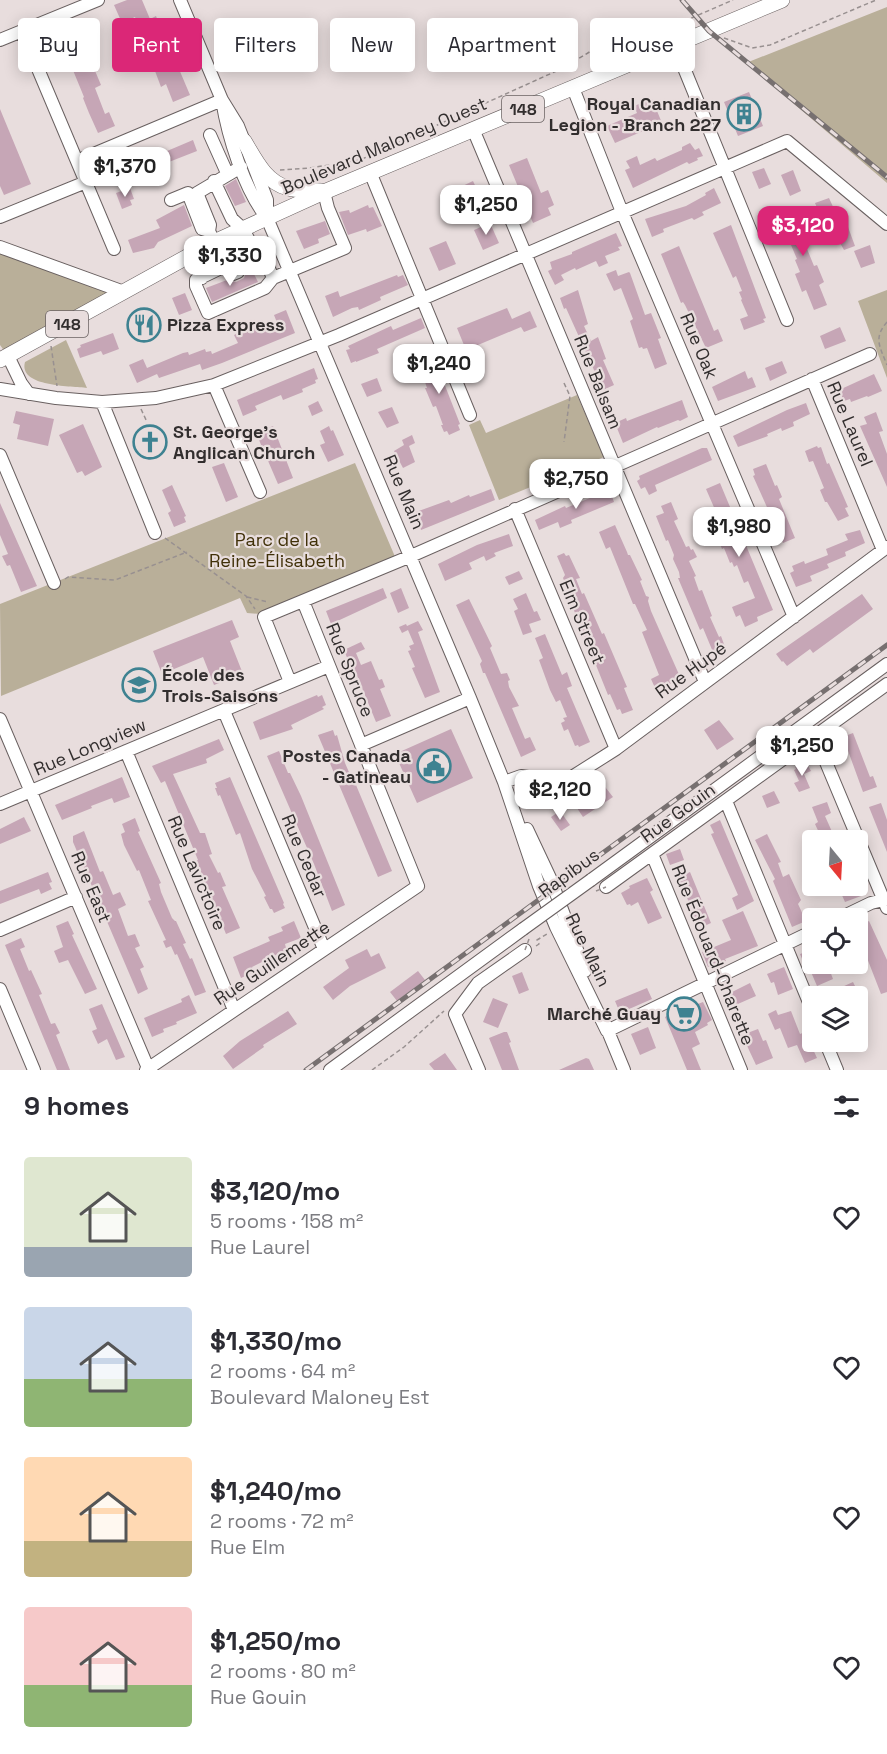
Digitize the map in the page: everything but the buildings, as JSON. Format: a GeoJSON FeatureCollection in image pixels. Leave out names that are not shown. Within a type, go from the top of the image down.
{"type":"FeatureCollection","features":[{"type":"Feature","properties":{"kind":"main road","name":"Boulevard Maloney Ouest"},"geometry":{"type":"LineString","coordinates":[[695,37],[782,0]]}},
{"type":"Feature","properties":{"kind":"main road","name":"Boulevard Maloney Ouest"},"geometry":{"type":"LineString","coordinates":[[267,218],[370,172],[612,72]]}},
{"type":"Feature","properties":{"kind":"main road"},"geometry":{"type":"LineString","coordinates":[[239,145],[276,184],[299,190],[324,192]]}},
{"type":"Feature","properties":{"kind":"main road","name":"148"},"geometry":{"type":"LineString","coordinates":[[4,358],[189,256],[211,237],[243,229],[267,218]]}},
{"type":"Feature","properties":{"kind":"street"},"geometry":{"type":"LineString","coordinates":[[54,18],[98,0]]}},
{"type":"Feature","properties":{"kind":"street","name":"Rue Main"},"geometry":{"type":"LineString","coordinates":[[180,0],[222,100],[238,126],[241,167],[256,204],[267,218],[411,556],[504,782],[551,880],[624,1070]]}},
{"type":"Feature","properties":{"kind":"street"},"geometry":{"type":"LineString","coordinates":[[0,40],[18,33]]}},
{"type":"Feature","properties":{"kind":"street"},"geometry":{"type":"LineString","coordinates":[[39,72],[114,249]]}},
{"type":"Feature","properties":{"kind":"street"},"geometry":{"type":"LineString","coordinates":[[685,72],[787,320]]}},
{"type":"Feature","properties":{"kind":"street","name":"Rue Oak"},"geometry":{"type":"LineString","coordinates":[[573,88],[622,212],[794,617]]}},
{"type":"Feature","properties":{"kind":"street"},"geometry":{"type":"LineString","coordinates":[[77,161],[222,100]]}},
{"type":"Feature","properties":{"kind":"street","name":"Rue Balsam"},"geometry":{"type":"LineString","coordinates":[[474,129],[705,682]]}},
{"type":"Feature","properties":{"kind":"street"},"geometry":{"type":"LineString","coordinates":[[210,135],[227,173]]}},
{"type":"Feature","properties":{"kind":"street"},"geometry":{"type":"LineString","coordinates":[[0,389],[56,398],[102,402],[156,398],[214,385],[421,299],[787,141],[887,224]]}},
{"type":"Feature","properties":{"kind":"street"},"geometry":{"type":"LineString","coordinates":[[220,156],[239,145]]}},
{"type":"Feature","properties":{"kind":"street","name":"Rue Main"},"geometry":{"type":"LineString","coordinates":[[239,145],[267,200],[267,218]]}},
{"type":"Feature","properties":{"kind":"street"},"geometry":{"type":"LineString","coordinates":[[211,237],[210,225],[197,193],[227,173],[241,167]]}},
{"type":"Feature","properties":{"kind":"street"},"geometry":{"type":"LineString","coordinates":[[370,172],[470,415]]}},
{"type":"Feature","properties":{"kind":"street"},"geometry":{"type":"LineString","coordinates":[[214,181],[232,219],[243,229],[256,258],[273,278]]}},
{"type":"Feature","properties":{"kind":"street"},"geometry":{"type":"LineString","coordinates":[[0,217],[86,182]]}},
{"type":"Feature","properties":{"kind":"street"},"geometry":{"type":"LineString","coordinates":[[256,258],[228,260],[233,267],[196,280],[196,286],[207,313],[264,288],[273,278],[345,248],[328,208],[324,192]]}},
{"type":"Feature","properties":{"kind":"street"},"geometry":{"type":"LineString","coordinates":[[171,200],[188,193],[202,229],[211,237]]}},
{"type":"Feature","properties":{"kind":"street"},"geometry":{"type":"LineString","coordinates":[[0,247],[124,292]]}},
{"type":"Feature","properties":{"kind":"street"},"geometry":{"type":"LineString","coordinates":[[189,256],[202,278]]}},
{"type":"Feature","properties":{"kind":"street"},"geometry":{"type":"LineString","coordinates":[[290,682],[264,618],[411,556],[870,354]]}},
{"type":"Feature","properties":{"kind":"street"},"geometry":{"type":"LineString","coordinates":[[4,358],[29,394]]}},
{"type":"Feature","properties":{"kind":"street","name":"Rue Laurel"},"geometry":{"type":"LineString","coordinates":[[812,379],[885,548]]}},
{"type":"Feature","properties":{"kind":"street"},"geometry":{"type":"LineString","coordinates":[[214,385],[260,492]]}},
{"type":"Feature","properties":{"kind":"street"},"geometry":{"type":"LineString","coordinates":[[102,402],[155,533]]}},
{"type":"Feature","properties":{"kind":"street"},"geometry":{"type":"LineString","coordinates":[[0,455],[54,583]]}},
{"type":"Feature","properties":{"kind":"street","name":"Elm Street"},"geometry":{"type":"LineString","coordinates":[[515,509],[616,749]]}},
{"type":"Feature","properties":{"kind":"street","name":"Rue Hupé"},"geometry":{"type":"LineString","coordinates":[[504,782],[521,776],[564,782],[616,749],[885,548]]}},
{"type":"Feature","properties":{"kind":"street","name":"Rue Spruce"},"geometry":{"type":"LineString","coordinates":[[303,601],[418,886]]}},
{"type":"Feature","properties":{"kind":"street","name":"Rapibus"},"geometry":{"type":"LineString","coordinates":[[330,1070],[887,664]]}},
{"type":"Feature","properties":{"kind":"street","name":"Rue Longview"},"geometry":{"type":"LineString","coordinates":[[0,804],[329,666]]}},
{"type":"Feature","properties":{"kind":"street","name":"Rue Gouin"},"geometry":{"type":"LineString","coordinates":[[606,887],[887,684]]}},
{"type":"Feature","properties":{"kind":"street"},"geometry":{"type":"LineString","coordinates":[[361,745],[470,698]]}},
{"type":"Feature","properties":{"kind":"street","name":"Rue Cedar"},"geometry":{"type":"LineString","coordinates":[[224,711],[324,949]]}},
{"type":"Feature","properties":{"kind":"street","name":"Rue East"},"geometry":{"type":"LineString","coordinates":[[0,719],[147,1069]]}},
{"type":"Feature","properties":{"kind":"street"},"geometry":{"type":"LineString","coordinates":[[814,736],[886,902],[870,904],[861,908]]}},
{"type":"Feature","properties":{"kind":"street","name":"Rue Lavictoire"},"geometry":{"type":"LineString","coordinates":[[126,751],[234,1010]]}},
{"type":"Feature","properties":{"kind":"street"},"geometry":{"type":"LineString","coordinates":[[726,801],[802,986]]}},
{"type":"Feature","properties":{"kind":"street","name":"Rue Édouard-Charette"},"geometry":{"type":"LineString","coordinates":[[652,854],[741,1070]]}},
{"type":"Feature","properties":{"kind":"street","name":"Rue Guillemette"},"geometry":{"type":"LineString","coordinates":[[147,1069],[418,886]]}},
{"type":"Feature","properties":{"kind":"street"},"geometry":{"type":"LineString","coordinates":[[0,930],[76,897]]}},
{"type":"Feature","properties":{"kind":"street"},"geometry":{"type":"LineString","coordinates":[[608,1031],[802,936]]}},
{"type":"Feature","properties":{"kind":"street"},"geometry":{"type":"LineString","coordinates":[[479,1070],[455,1014],[478,983],[528,951]]}},
{"type":"Feature","properties":{"kind":"street"},"geometry":{"type":"LineString","coordinates":[[0,989],[34,1070]]}},
{"type":"Feature","properties":{"kind":"street"},"geometry":{"type":"LineString","coordinates":[[830,1052],[837,1070]]}},
{"type":"Feature","properties":{"kind":"path"},"geometry":{"type":"LineString","coordinates":[[273,167],[280,170],[310,168],[360,160],[563,68],[602,45],[620,38],[672,26],[733,0]]}},
{"type":"Feature","properties":{"kind":"path"},"geometry":{"type":"LineString","coordinates":[[716,28],[724,38],[752,48],[770,45],[876,0]]}},
{"type":"Feature","properties":{"kind":"path"},"geometry":{"type":"LineString","coordinates":[[887,322],[879,332],[879,343],[887,365]]}},
{"type":"Feature","properties":{"kind":"path"},"geometry":{"type":"LineString","coordinates":[[51,346],[57,387]]}},
{"type":"Feature","properties":{"kind":"path"},"geometry":{"type":"LineString","coordinates":[[564,382],[570,396],[564,442]]}},
{"type":"Feature","properties":{"kind":"path"},"geometry":{"type":"LineString","coordinates":[[155,533],[187,552],[246,596],[264,618]]}},
{"type":"Feature","properties":{"kind":"path"},"geometry":{"type":"LineString","coordinates":[[54,583],[68,578],[115,580],[187,552]]}},
{"type":"Feature","properties":{"kind":"path"},"geometry":{"type":"LineString","coordinates":[[246,596],[274,604],[280,611]]}},
{"type":"Feature","properties":{"kind":"path"},"geometry":{"type":"LineString","coordinates":[[528,951],[539,944],[537,940],[550,932]]}},
{"type":"Feature","properties":{"kind":"path"},"geometry":{"type":"LineString","coordinates":[[372,1070],[404,1047],[447,1008],[461,1004]]}},
{"type":"Feature","properties":{"kind":"green space"},"geometry":{"type":"Polygon","coordinates":[[[887,7],[887,183],[746,63],[887,7]]]}},
{"type":"Feature","properties":{"kind":"green space"},"geometry":{"type":"Polygon","coordinates":[[[0,247],[124,292],[8,356],[0,345],[0,247]]]}},
{"type":"Feature","properties":{"kind":"green space"},"geometry":{"type":"Polygon","coordinates":[[[887,290],[887,378],[858,301],[887,290]]]}},
{"type":"Feature","properties":{"kind":"green space"},"geometry":{"type":"Polygon","coordinates":[[[66,340],[87,388],[47,384],[29,376],[25,370],[25,362],[66,340]]]}},
{"type":"Feature","properties":{"kind":"green space"},"geometry":{"type":"Polygon","coordinates":[[[577,395],[604,457],[499,500],[469,425],[480,420],[486,433],[577,395]]]}},
{"type":"Feature","properties":{"kind":"green space","name":"Parc de la Reine-Élisabeth"},"geometry":{"type":"Polygon","coordinates":[[[355,463],[396,559],[261,614],[247,613],[240,598],[1,696],[0,604],[355,463]]]}},
{"type":"Feature","properties":{"kind":"tunnel"},"geometry":{"type":"LineString","coordinates":[[235,266],[248,260]]}},
{"type":"Feature","properties":{"kind":"railway"},"geometry":{"type":"LineString","coordinates":[[682,0],[709,31],[887,177]]}},
{"type":"Feature","properties":{"kind":"railway"},"geometry":{"type":"LineString","coordinates":[[306,1070],[887,645]]}},
{"type":"Feature","properties":{"kind":"place","name":"Royal Canadian Legion - Branch 227"},"geometry":{"type":"Point","coordinates":[744,114]}},
{"type":"Feature","properties":{"kind":"place","name":"Pizza Express"},"geometry":{"type":"Point","coordinates":[144,325]}},
{"type":"Feature","properties":{"kind":"place","name":"St. George's Anglican Church"},"geometry":{"type":"Point","coordinates":[150,442]}},
{"type":"Feature","properties":{"kind":"place","name":"École des Trois-Saisons"},"geometry":{"type":"Point","coordinates":[139,685]}},
{"type":"Feature","properties":{"kind":"place","name":"Postes Canada - Gatineau"},"geometry":{"type":"Point","coordinates":[434,766]}},
{"type":"Feature","properties":{"kind":"place","name":"Marché Guay"},"geometry":{"type":"Point","coordinates":[684,1014]}}]}
